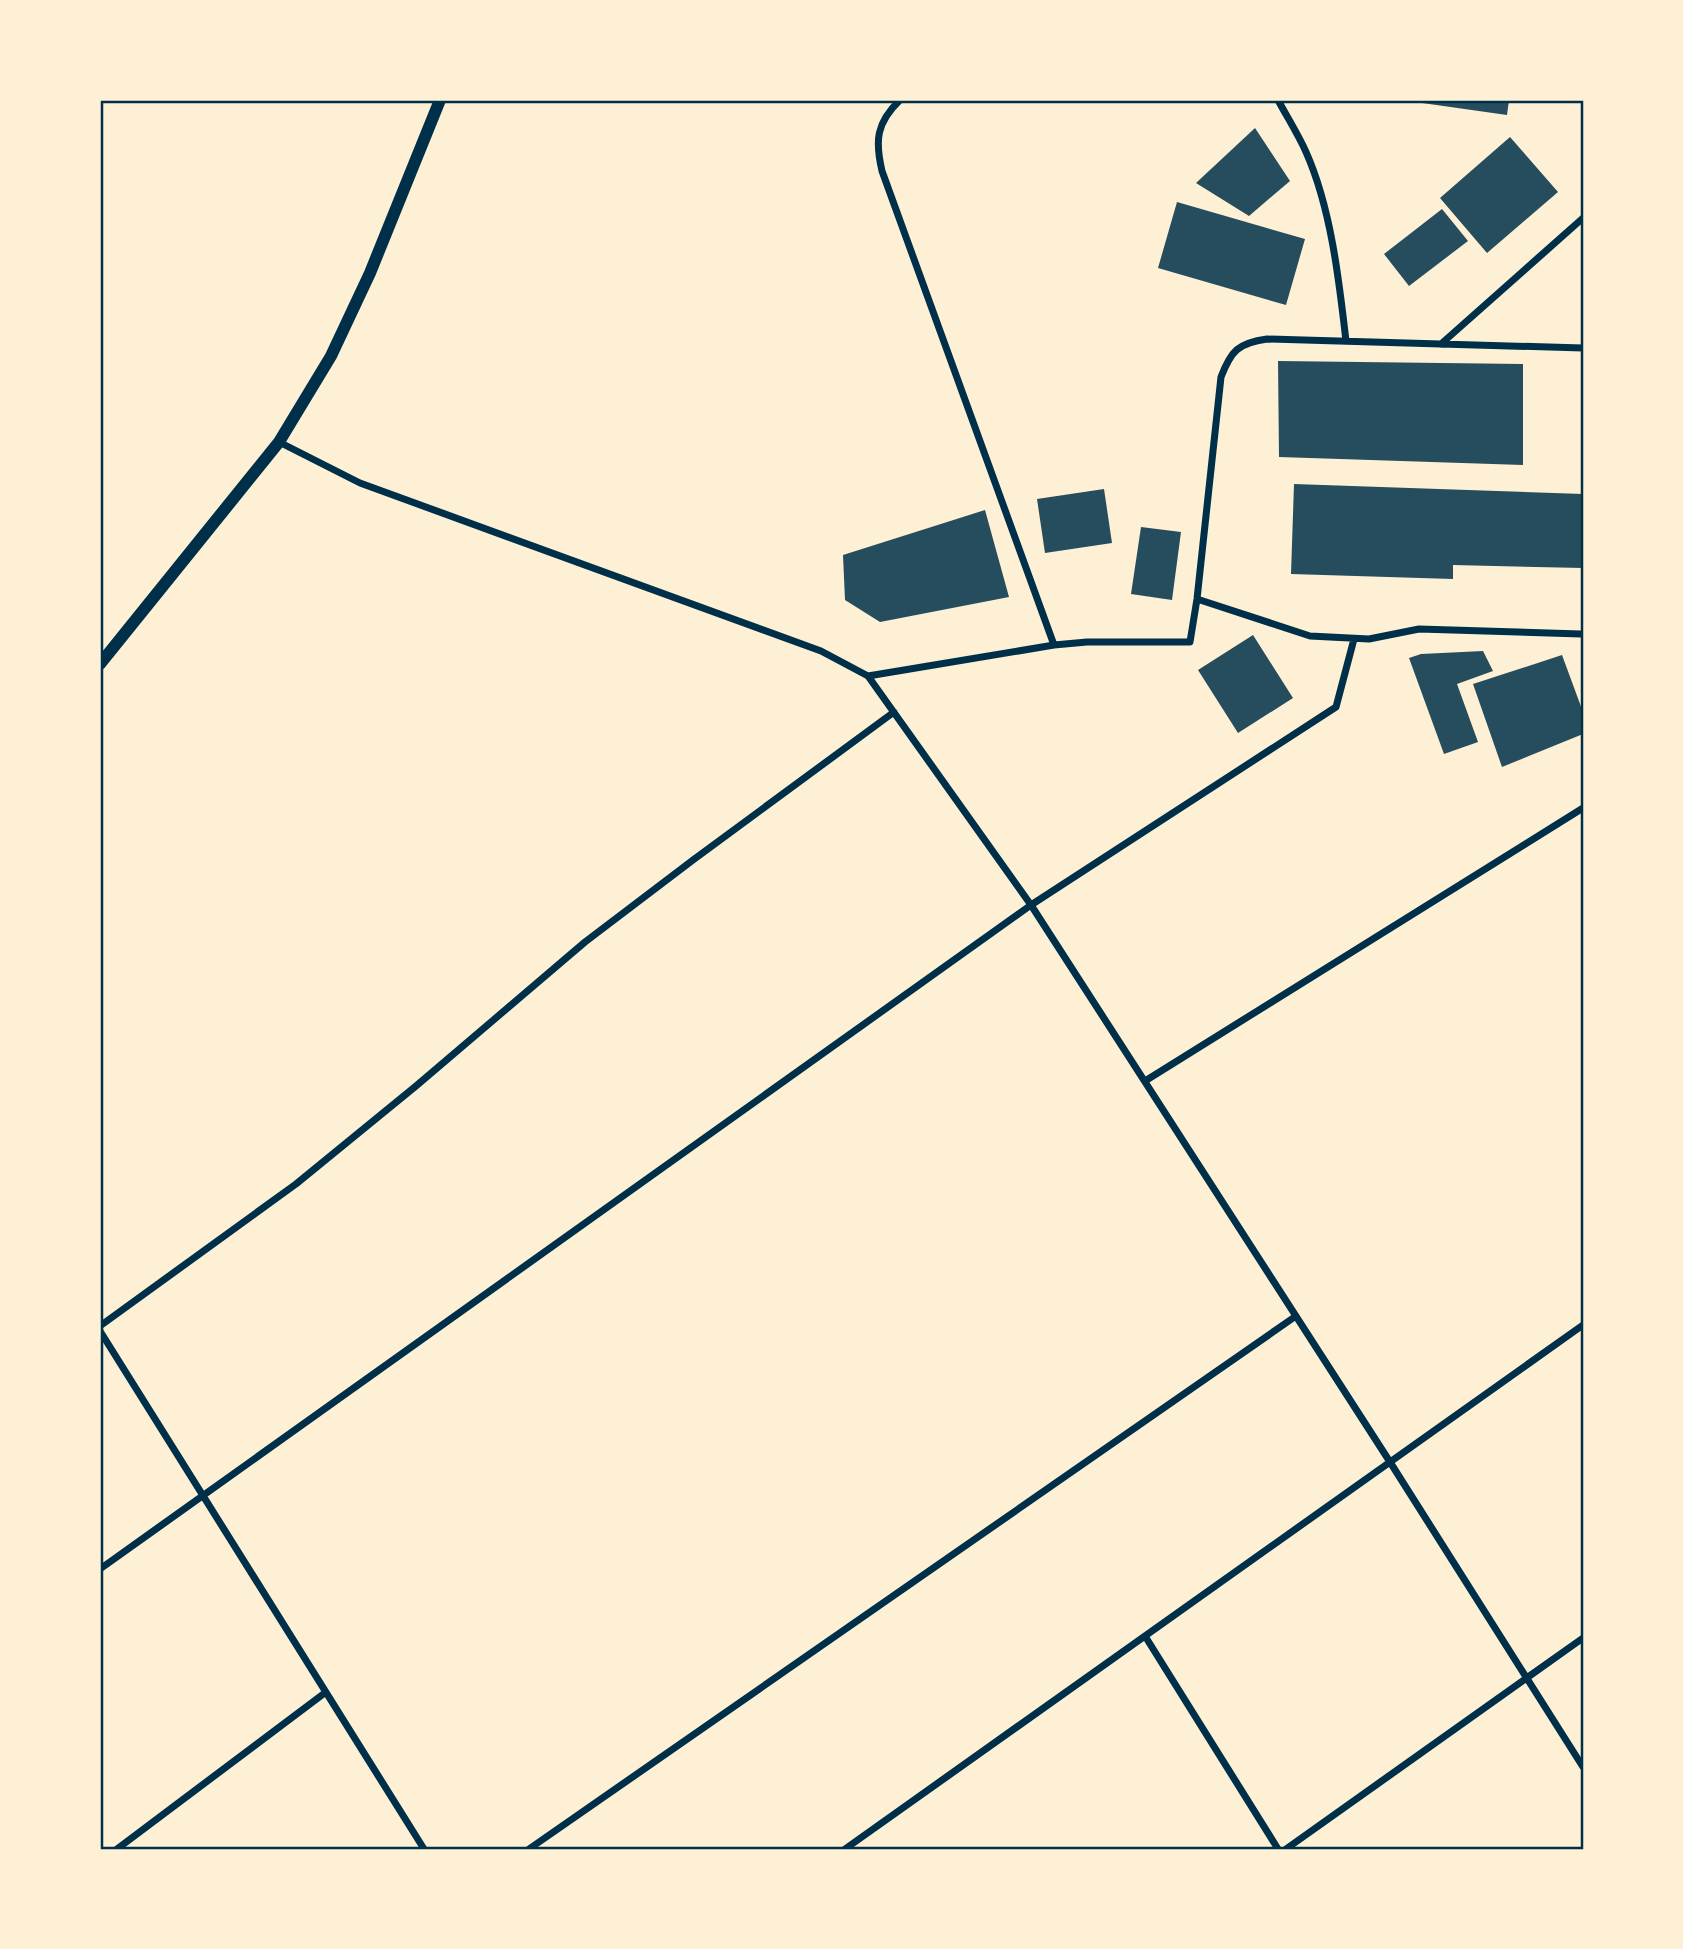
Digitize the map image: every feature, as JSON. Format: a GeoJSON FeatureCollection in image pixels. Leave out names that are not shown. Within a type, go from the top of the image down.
{"type":"FeatureCollection","features":[{"type":"Feature","properties":{"kind":"street"},"geometry":{"type":"LineString","coordinates":[[100,664],[279,442],[331,356],[370,273],[440,100]]}},
{"type":"Feature","properties":{"kind":"street"},"geometry":{"type":"LineString","coordinates":[[900,100],[879,131],[877,147],[882,171],[1055,645]]}},
{"type":"Feature","properties":{"kind":"street"},"geometry":{"type":"LineString","coordinates":[[1278,100],[1306,152],[1322,200],[1339,275],[1346,341]]}},
{"type":"Feature","properties":{"kind":"street"},"geometry":{"type":"LineString","coordinates":[[1441,344],[1583,218]]}},
{"type":"Feature","properties":{"kind":"street"},"geometry":{"type":"LineString","coordinates":[[868,676],[1055,645],[1087,642],[1190,642],[1221,377],[1228,360],[1238,347],[1251,341],[1267,339],[1583,348]]}},
{"type":"Feature","properties":{"kind":"street"},"geometry":{"type":"LineString","coordinates":[[279,442],[360,483],[821,651],[868,676],[1031,905],[1390,1462],[1583,1768]]}},
{"type":"Feature","properties":{"kind":"street"},"geometry":{"type":"LineString","coordinates":[[1197,599],[1310,636],[1369,639],[1419,629],[1581,634]]}},
{"type":"Feature","properties":{"kind":"street"},"geometry":{"type":"LineString","coordinates":[[100,1569],[1031,905],[1336,707],[1354,639]]}},
{"type":"Feature","properties":{"kind":"street"},"geometry":{"type":"LineString","coordinates":[[424,1849],[100,1328],[296,1184],[585,942],[894,712]]}},
{"type":"Feature","properties":{"kind":"street"},"geometry":{"type":"LineString","coordinates":[[1145,1081],[1583,808]]}},
{"type":"Feature","properties":{"kind":"street"},"geometry":{"type":"LineString","coordinates":[[529,1849],[1296,1316]]}},
{"type":"Feature","properties":{"kind":"street"},"geometry":{"type":"LineString","coordinates":[[845,1849],[1583,1325]]}},
{"type":"Feature","properties":{"kind":"street"},"geometry":{"type":"LineString","coordinates":[[1146,1636],[1278,1849]]}},
{"type":"Feature","properties":{"kind":"street"},"geometry":{"type":"LineString","coordinates":[[1286,1849],[1583,1638]]}},
{"type":"Feature","properties":{"kind":"street"},"geometry":{"type":"LineString","coordinates":[[117,1849],[326,1692]]}},
{"type":"Feature","properties":{"kind":"building"},"geometry":{"type":"Polygon","coordinates":[[[1408,100],[1509,100],[1507,115],[1408,100]]]}},
{"type":"Feature","properties":{"kind":"building"},"geometry":{"type":"Polygon","coordinates":[[[1255,128],[1290,181],[1249,216],[1196,183],[1255,128]]]}},
{"type":"Feature","properties":{"kind":"building"},"geometry":{"type":"Polygon","coordinates":[[[1510,137],[1558,192],[1487,253],[1440,198],[1510,137]]]}},
{"type":"Feature","properties":{"kind":"building"},"geometry":{"type":"Polygon","coordinates":[[[1177,202],[1305,239],[1286,305],[1158,268],[1177,202]]]}},
{"type":"Feature","properties":{"kind":"building"},"geometry":{"type":"Polygon","coordinates":[[[1442,209],[1468,241],[1409,286],[1384,254],[1442,209]]]}},
{"type":"Feature","properties":{"kind":"building"},"geometry":{"type":"Polygon","coordinates":[[[1278,361],[1523,364],[1523,465],[1279,457],[1278,361]]]}},
{"type":"Feature","properties":{"kind":"building"},"geometry":{"type":"Polygon","coordinates":[[[1294,484],[1583,494],[1583,568],[1453,565],[1453,579],[1291,574],[1294,484]]]}},
{"type":"Feature","properties":{"kind":"building"},"geometry":{"type":"Polygon","coordinates":[[[1104,489],[1112,543],[1045,553],[1037,499],[1104,489]]]}},
{"type":"Feature","properties":{"kind":"building"},"geometry":{"type":"Polygon","coordinates":[[[985,510],[1009,597],[880,622],[845,600],[843,555],[985,510]]]}},
{"type":"Feature","properties":{"kind":"building"},"geometry":{"type":"Polygon","coordinates":[[[1141,527],[1181,532],[1172,600],[1131,594],[1141,527]]]}},
{"type":"Feature","properties":{"kind":"building"},"geometry":{"type":"Polygon","coordinates":[[[1253,635],[1293,698],[1238,733],[1198,670],[1253,635]]]}},
{"type":"Feature","properties":{"kind":"building"},"geometry":{"type":"Polygon","coordinates":[[[1483,651],[1493,671],[1457,684],[1478,742],[1444,754],[1409,658],[1421,654],[1483,651]]]}},
{"type":"Feature","properties":{"kind":"building"},"geometry":{"type":"Polygon","coordinates":[[[1562,655],[1583,712],[1583,734],[1502,767],[1473,684],[1562,655]]]}}]}
